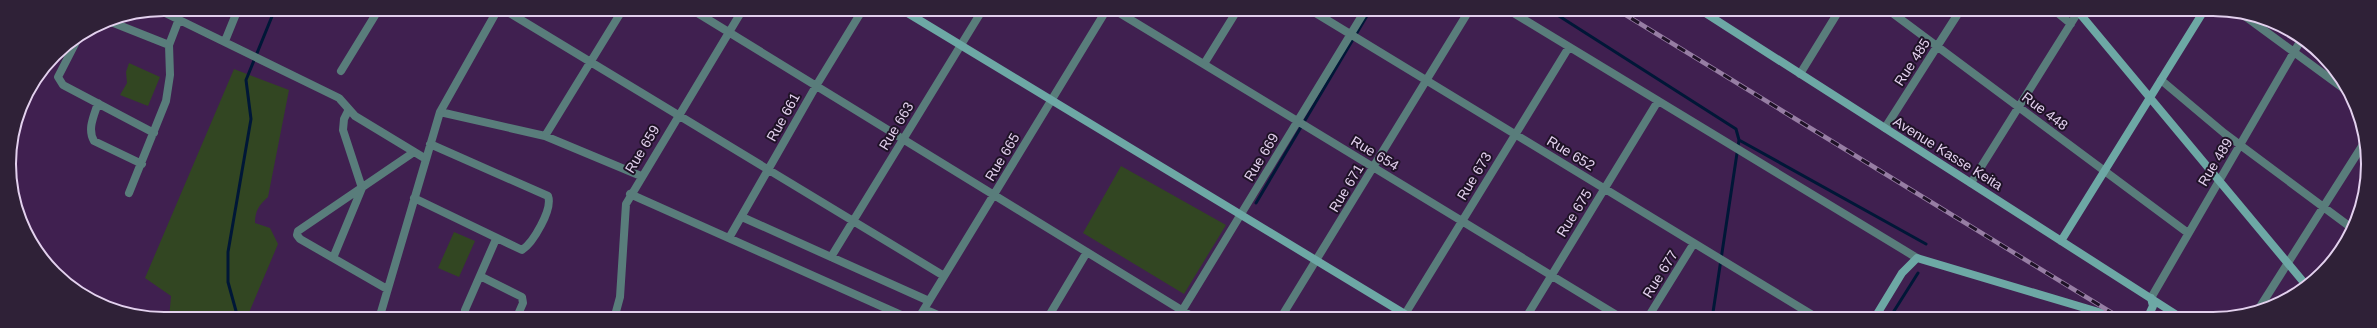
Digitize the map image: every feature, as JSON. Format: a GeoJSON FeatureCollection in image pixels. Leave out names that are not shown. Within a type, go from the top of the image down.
{"type":"FeatureCollection","features":[{"type":"Feature","properties":{"kind":"street"},"geometry":{"type":"LineString","coordinates":[[172,16],[339,98],[355,116],[426,159]]}},
{"type":"Feature","properties":{"kind":"street"},"geometry":{"type":"LineString","coordinates":[[224,41],[235,16]]}},
{"type":"Feature","properties":{"kind":"street"},"geometry":{"type":"LineString","coordinates":[[341,71],[375,16]]}},
{"type":"Feature","properties":{"kind":"street"},"geometry":{"type":"LineString","coordinates":[[381,312],[440,112],[494,16]]}},
{"type":"Feature","properties":{"kind":"street"},"geometry":{"type":"LineString","coordinates":[[515,16],[944,276]]}},
{"type":"Feature","properties":{"kind":"street"},"geometry":{"type":"LineString","coordinates":[[545,136],[619,16]]}},
{"type":"Feature","properties":{"kind":"street"},"geometry":{"type":"LineString","coordinates":[[703,16],[1185,312]]}},
{"type":"Feature","properties":{"kind":"street","name":"Rue 659"},"geometry":{"type":"LineString","coordinates":[[616,312],[620,297],[626,204],[630,194],[739,16]]}},
{"type":"Feature","properties":{"kind":"street","name":"Rue 661"},"geometry":{"type":"LineString","coordinates":[[729,238],[816,86],[859,16]]}},
{"type":"Feature","properties":{"kind":"street"},"geometry":{"type":"LineString","coordinates":[[913,16],[1317,260],[1398,312]]}},
{"type":"Feature","properties":{"kind":"street","name":"Rue 663"},"geometry":{"type":"LineString","coordinates":[[831,257],[979,16]]}},
{"type":"Feature","properties":{"kind":"street","name":"Rue 665"},"geometry":{"type":"LineString","coordinates":[[922,312],[1103,16]]}},
{"type":"Feature","properties":{"kind":"street","name":"Rue 654"},"geometry":{"type":"LineString","coordinates":[[1125,16],[1612,312]]}},
{"type":"Feature","properties":{"kind":"street"},"geometry":{"type":"LineString","coordinates":[[1204,64],[1234,16]]}},
{"type":"Feature","properties":{"kind":"street","name":"Rue 652"},"geometry":{"type":"LineString","coordinates":[[1321,16],[1807,312]]}},
{"type":"Feature","properties":{"kind":"street","name":"Rue 669"},"geometry":{"type":"LineString","coordinates":[[1182,310],[1362,16]]}},
{"type":"Feature","properties":{"kind":"street","name":"Rue 671"},"geometry":{"type":"LineString","coordinates":[[1284,312],[1466,16]]}},
{"type":"Feature","properties":{"kind":"street"},"geometry":{"type":"LineString","coordinates":[[1518,16],[1917,258],[2098,312]]}},
{"type":"Feature","properties":{"kind":"street","name":"Avenue Kasse Keita"},"geometry":{"type":"LineString","coordinates":[[1717,16],[1800,74],[2172,312]]}},
{"type":"Feature","properties":{"kind":"street"},"geometry":{"type":"LineString","coordinates":[[1800,74],[1836,16]]}},
{"type":"Feature","properties":{"kind":"street","name":"Rue 448"},"geometry":{"type":"LineString","coordinates":[[1897,16],[2188,233]]}},
{"type":"Feature","properties":{"kind":"street","name":"Rue 485"},"geometry":{"type":"LineString","coordinates":[[1885,128],[1956,16]]}},
{"type":"Feature","properties":{"kind":"street"},"geometry":{"type":"LineString","coordinates":[[2061,16],[2071,24]]}},
{"type":"Feature","properties":{"kind":"street"},"geometry":{"type":"LineString","coordinates":[[1971,183],[2075,16]]}},
{"type":"Feature","properties":{"kind":"street"},"geometry":{"type":"LineString","coordinates":[[2083,16],[2303,281]]}},
{"type":"Feature","properties":{"kind":"street"},"geometry":{"type":"LineString","coordinates":[[2061,241],[2201,16]]}},
{"type":"Feature","properties":{"kind":"street"},"geometry":{"type":"LineString","coordinates":[[129,193],[142,164],[166,101],[170,75],[169,45],[179,19]]}},
{"type":"Feature","properties":{"kind":"street"},"geometry":{"type":"LineString","coordinates":[[2252,21],[2338,85]]}},
{"type":"Feature","properties":{"kind":"street"},"geometry":{"type":"LineString","coordinates":[[116,24],[169,45]]}},
{"type":"Feature","properties":{"kind":"street","name":"Rue 489"},"geometry":{"type":"LineString","coordinates":[[2151,298],[2299,44]]}},
{"type":"Feature","properties":{"kind":"street","name":"Rue 673"},"geometry":{"type":"LineString","coordinates":[[1406,312],[1569,47]]}},
{"type":"Feature","properties":{"kind":"street"},"geometry":{"type":"LineString","coordinates":[[73,48],[58,77],[63,85],[154,133]]}},
{"type":"Feature","properties":{"kind":"street"},"geometry":{"type":"LineString","coordinates":[[2161,80],[2240,145],[2348,225]]}},
{"type":"Feature","properties":{"kind":"street","name":"Rue 675"},"geometry":{"type":"LineString","coordinates":[[1529,312],[1658,101]]}},
{"type":"Feature","properties":{"kind":"street"},"geometry":{"type":"LineString","coordinates":[[98,103],[91,123],[91,136],[94,141],[142,164]]}},
{"type":"Feature","properties":{"kind":"street"},"geometry":{"type":"LineString","coordinates":[[333,258],[362,188],[343,130],[344,119],[349,109]]}},
{"type":"Feature","properties":{"kind":"street"},"geometry":{"type":"LineString","coordinates":[[440,112],[545,136],[641,176]]}},
{"type":"Feature","properties":{"kind":"street"},"geometry":{"type":"LineString","coordinates":[[414,198],[517,250],[522,250],[529,246],[549,208],[548,196],[430,144]]}},
{"type":"Feature","properties":{"kind":"street"},"geometry":{"type":"LineString","coordinates":[[2262,304],[2360,149]]}},
{"type":"Feature","properties":{"kind":"street"},"geometry":{"type":"LineString","coordinates":[[387,289],[300,239],[297,235],[298,230],[414,152]]}},
{"type":"Feature","properties":{"kind":"street"},"geometry":{"type":"LineString","coordinates":[[630,194],[894,312]]}},
{"type":"Feature","properties":{"kind":"street"},"geometry":{"type":"LineString","coordinates":[[742,217],[929,301]]}},
{"type":"Feature","properties":{"kind":"street"},"geometry":{"type":"LineString","coordinates":[[465,310],[496,239]]}},
{"type":"Feature","properties":{"kind":"street","name":"Rue 677"},"geometry":{"type":"LineString","coordinates":[[1651,312],[1694,243]]}},
{"type":"Feature","properties":{"kind":"street"},"geometry":{"type":"LineString","coordinates":[[1051,312],[1087,252]]}},
{"type":"Feature","properties":{"kind":"street"},"geometry":{"type":"LineString","coordinates":[[1878,312],[1902,273],[1917,258]]}},
{"type":"Feature","properties":{"kind":"street"},"geometry":{"type":"LineString","coordinates":[[480,276],[522,297],[523,303],[519,312]]}},
{"type":"Feature","properties":{"kind":"street"},"geometry":{"type":"LineString","coordinates":[[2150,312],[2153,306],[2151,298]]}},
{"type":"Feature","properties":{"kind":"street"},"geometry":{"type":"LineString","coordinates":[[924,309],[931,312]]}},
{"type":"Feature","properties":{"kind":"green space"},"geometry":{"type":"Polygon","coordinates":[[[129,63],[160,77],[148,106],[120,95],[127,83],[126,72],[129,63]]]}},
{"type":"Feature","properties":{"kind":"green space"},"geometry":{"type":"Polygon","coordinates":[[[234,69],[289,90],[268,197],[258,208],[255,219],[255,223],[270,228],[278,244],[249,312],[170,312],[171,296],[145,278],[234,69]]]}},
{"type":"Feature","properties":{"kind":"green space"},"geometry":{"type":"Polygon","coordinates":[[[1121,166],[1226,225],[1184,294],[1083,233],[1121,166]]]}},
{"type":"Feature","properties":{"kind":"green space"},"geometry":{"type":"Polygon","coordinates":[[[454,232],[475,241],[459,277],[438,268],[454,232]]]}},
{"type":"Feature","properties":{"kind":"waterway"},"geometry":{"type":"LineString","coordinates":[[236,312],[228,282],[228,252],[251,119],[246,80],[272,16]]}},
{"type":"Feature","properties":{"kind":"waterway"},"geometry":{"type":"LineString","coordinates":[[1256,203],[1367,16]]}},
{"type":"Feature","properties":{"kind":"waterway"},"geometry":{"type":"LineString","coordinates":[[1559,16],[1736,129],[1739,140],[1713,312]]}},
{"type":"Feature","properties":{"kind":"waterway"},"geometry":{"type":"LineString","coordinates":[[1739,140],[1926,244]]}},
{"type":"Feature","properties":{"kind":"waterway"},"geometry":{"type":"LineString","coordinates":[[1893,312],[1918,273]]}},
{"type":"Feature","properties":{"kind":"railway"},"geometry":{"type":"LineString","coordinates":[[1627,16],[2111,312]]}}]}
